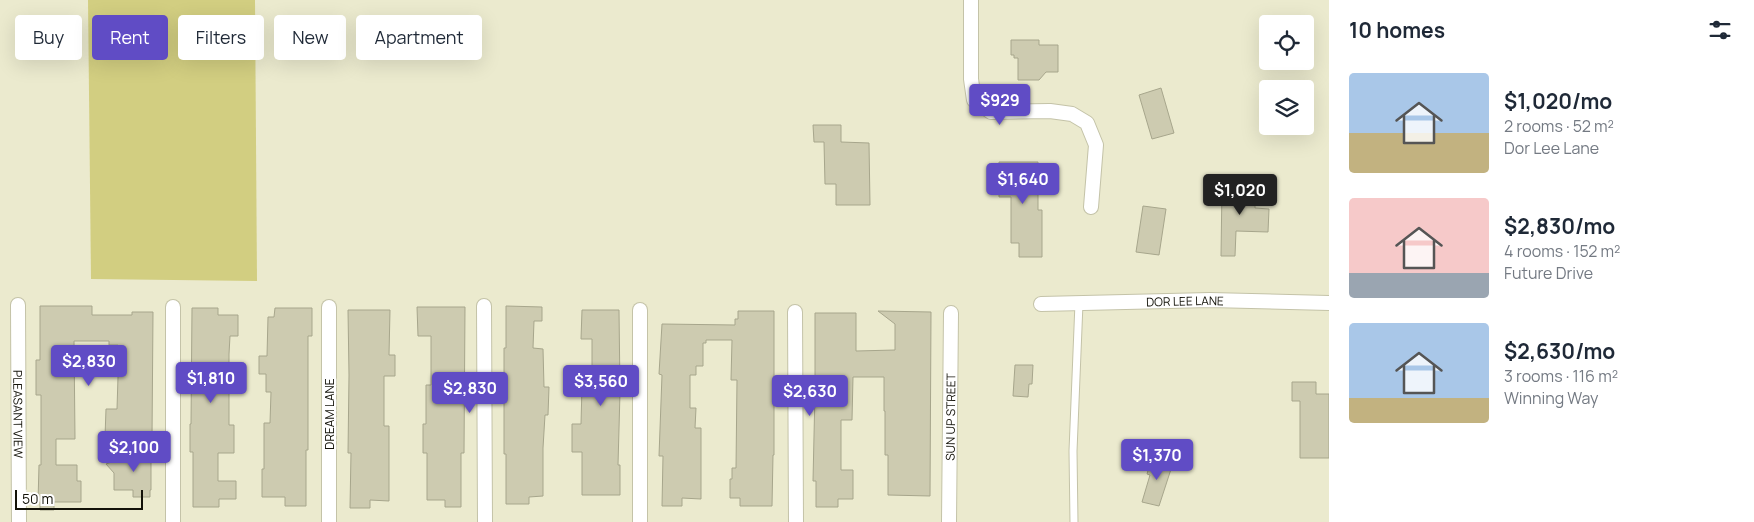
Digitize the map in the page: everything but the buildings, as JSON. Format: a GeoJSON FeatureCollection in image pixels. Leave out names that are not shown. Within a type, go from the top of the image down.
{"type":"FeatureCollection","features":[{"type":"Feature","properties":{"kind":"street"},"geometry":{"type":"LineString","coordinates":[[971,0],[971,79],[974,100],[991,112],[1050,111],[1072,114],[1087,123],[1096,145],[1091,207]]}},
{"type":"Feature","properties":{"kind":"street","name":"DOR LEE LANE"},"geometry":{"type":"LineString","coordinates":[[1041,304],[1210,300],[1329,303]]}},
{"type":"Feature","properties":{"kind":"street","name":"PLEASANT VIEW"},"geometry":{"type":"LineString","coordinates":[[18,305],[18,522]]}},
{"type":"Feature","properties":{"kind":"street"},"geometry":{"type":"LineString","coordinates":[[484,306],[484,522]]}},
{"type":"Feature","properties":{"kind":"street"},"geometry":{"type":"LineString","coordinates":[[172,522],[173,307]]}},
{"type":"Feature","properties":{"kind":"street","name":"DREAM LANE"},"geometry":{"type":"LineString","coordinates":[[328,307],[329,522]]}},
{"type":"Feature","properties":{"kind":"street"},"geometry":{"type":"LineString","coordinates":[[640,310],[640,522]]}},
{"type":"Feature","properties":{"kind":"street"},"geometry":{"type":"LineString","coordinates":[[795,312],[796,522]]}},
{"type":"Feature","properties":{"kind":"street","name":"SUN UP STREET"},"geometry":{"type":"LineString","coordinates":[[949,522],[951,313]]}},
{"type":"Feature","properties":{"kind":"lane"},"geometry":{"type":"LineString","coordinates":[[1074,522],[1073,451],[1079,303]]}},
{"type":"Feature","properties":{"kind":"shaded area"},"geometry":{"type":"Polygon","coordinates":[[[88,0],[255,0],[255,15],[178,15],[178,60],[255,60],[257,281],[91,279],[88,0]]]}}]}
